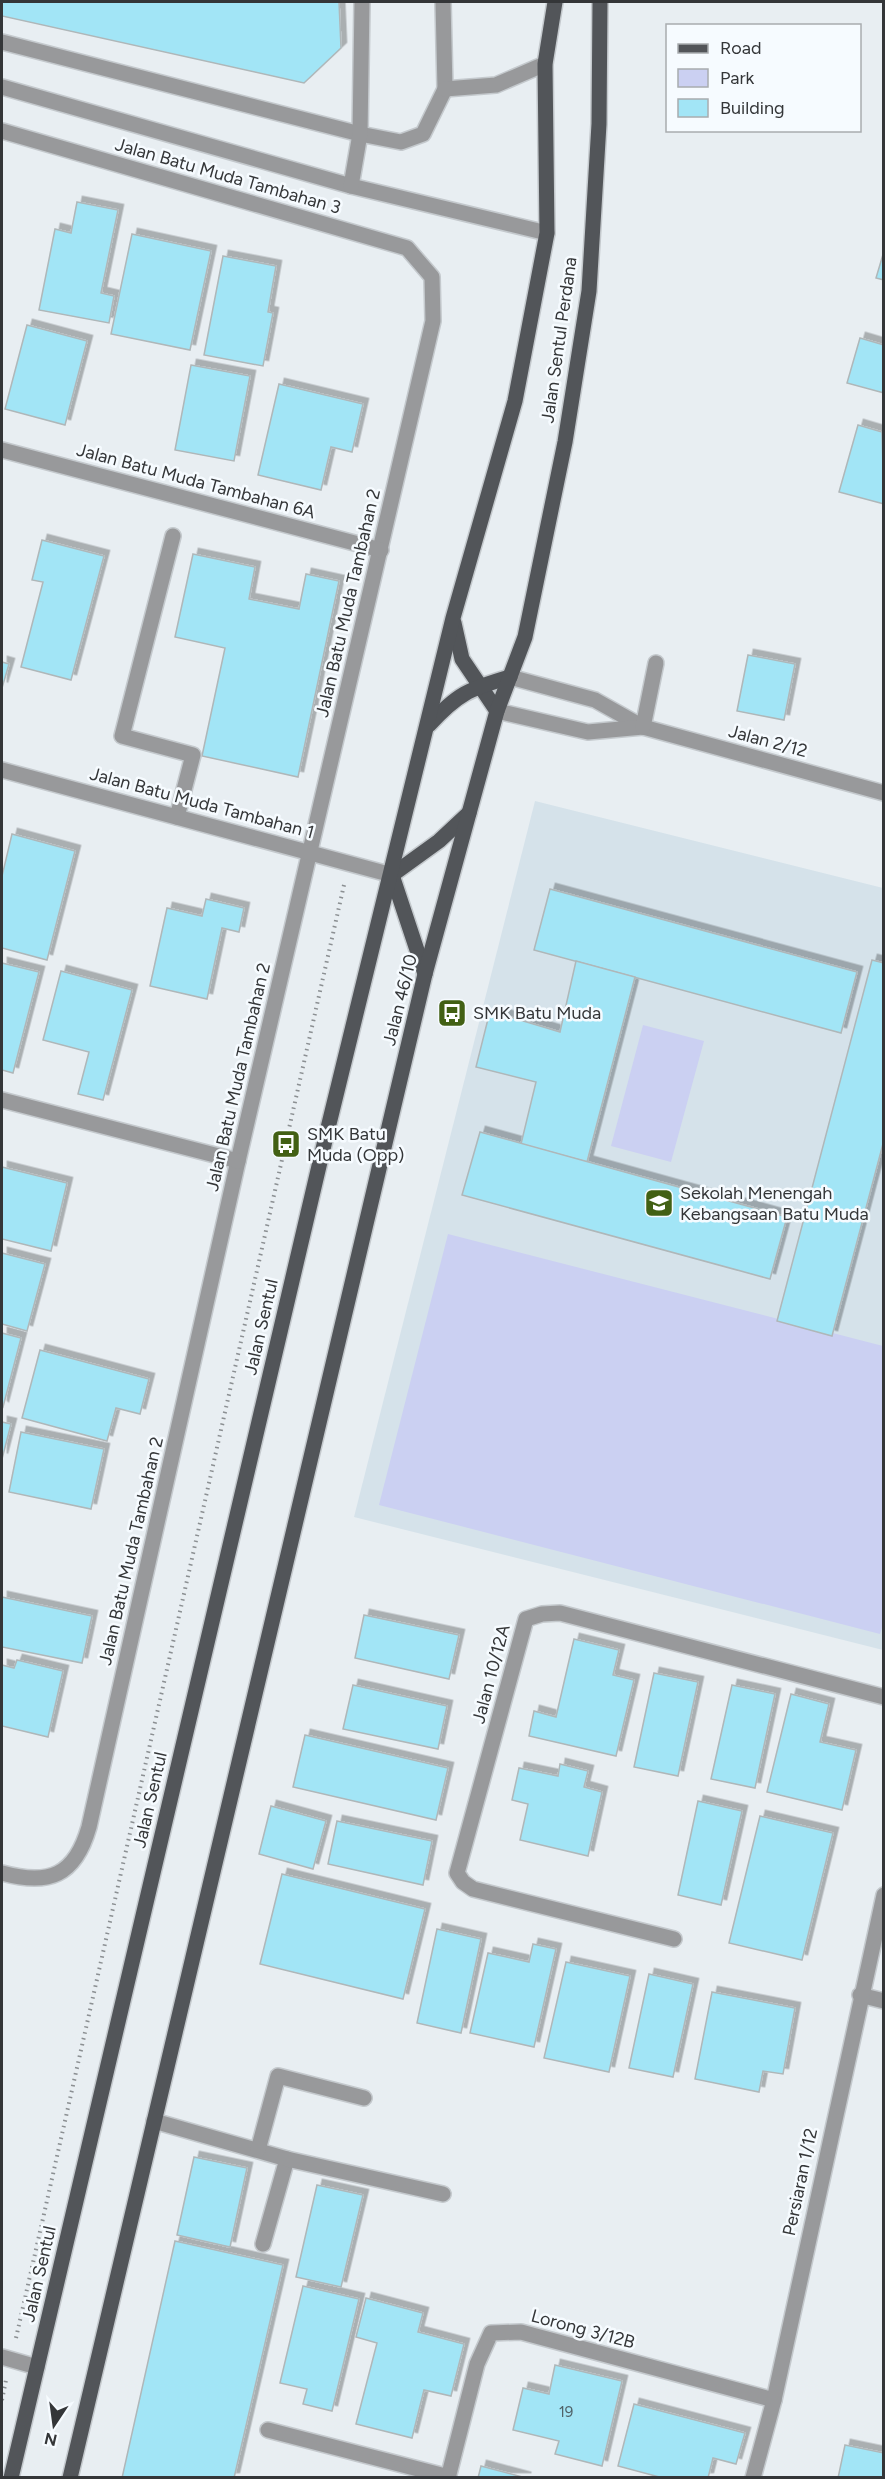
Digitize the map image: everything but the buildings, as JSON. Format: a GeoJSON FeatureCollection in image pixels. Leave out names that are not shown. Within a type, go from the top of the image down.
{"type":"FeatureCollection","features":[{"type":"Feature","properties":{"kind":"main road","name":"Jalan Sentul Perdana"},"geometry":{"type":"LineString","coordinates":[[453,618],[515,400],[547,234],[545,64],[555,2]]}},
{"type":"Feature","properties":{"kind":"main road","name":"Jalan Sentul Perdana"},"geometry":{"type":"LineString","coordinates":[[510,677],[525,637],[565,442],[589,291],[598,123],[600,2]]}},
{"type":"Feature","properties":{"kind":"main road"},"geometry":{"type":"LineString","coordinates":[[453,618],[462,659],[496,711]]}},
{"type":"Feature","properties":{"kind":"main road"},"geometry":{"type":"LineString","coordinates":[[426,974],[392,874],[453,618]]}},
{"type":"Feature","properties":{"kind":"main road"},"geometry":{"type":"LineString","coordinates":[[426,728],[451,700],[478,686],[510,677]]}},
{"type":"Feature","properties":{"kind":"main road"},"geometry":{"type":"LineString","coordinates":[[496,711],[510,677]]}},
{"type":"Feature","properties":{"kind":"main road","name":"Jalan 46/10"},"geometry":{"type":"LineString","coordinates":[[154,2121],[426,974],[496,711]]}},
{"type":"Feature","properties":{"kind":"main road"},"geometry":{"type":"LineString","coordinates":[[392,874],[439,841],[469,813]]}},
{"type":"Feature","properties":{"kind":"main road","name":"Jalan Sentul"},"geometry":{"type":"LineString","coordinates":[[11,2478],[327,1132],[392,874]]}},
{"type":"Feature","properties":{"kind":"main road"},"geometry":{"type":"LineString","coordinates":[[70,2478],[154,2121]]}},
{"type":"Feature","properties":{"kind":"street"},"geometry":{"type":"LineString","coordinates":[[351,186],[360,134],[362,2]]}},
{"type":"Feature","properties":{"kind":"street"},"geometry":{"type":"LineString","coordinates":[[2,42],[360,134],[401,142],[423,134],[446,89],[443,2]]}},
{"type":"Feature","properties":{"kind":"street"},"geometry":{"type":"LineString","coordinates":[[446,89],[496,85],[545,64]]}},
{"type":"Feature","properties":{"kind":"street"},"geometry":{"type":"LineString","coordinates":[[2,87],[351,186],[547,234]]}},
{"type":"Feature","properties":{"kind":"street","name":"Jalan Batu Muda Tambahan 3"},"geometry":{"type":"LineString","coordinates":[[2,131],[407,248],[432,277]]}},
{"type":"Feature","properties":{"kind":"street","name":"Jalan Batu Muda Tambahan 2"},"geometry":{"type":"LineString","coordinates":[[2,1873],[26,1880],[58,1875],[83,1849],[89,1827],[238,1161],[433,321],[432,277]]}},
{"type":"Feature","properties":{"kind":"street","name":"Jalan Batu Muda Tambahan 6A"},"geometry":{"type":"LineString","coordinates":[[2,450],[381,550]]}},
{"type":"Feature","properties":{"kind":"street"},"geometry":{"type":"LineString","coordinates":[[173,536],[122,736],[194,755],[177,817]]}},
{"type":"Feature","properties":{"kind":"street"},"geometry":{"type":"LineString","coordinates":[[643,728],[656,663]]}},
{"type":"Feature","properties":{"kind":"street","name":"Jalan 2/12"},"geometry":{"type":"LineString","coordinates":[[510,677],[595,700],[643,728],[884,793]]}},
{"type":"Feature","properties":{"kind":"street","name":"Jalan 2/12"},"geometry":{"type":"LineString","coordinates":[[496,711],[588,732],[643,728]]}},
{"type":"Feature","properties":{"kind":"street","name":"Jalan Batu Muda Tambahan 1"},"geometry":{"type":"LineString","coordinates":[[2,770],[392,874]]}},
{"type":"Feature","properties":{"kind":"street"},"geometry":{"type":"LineString","coordinates":[[2,1100],[238,1161]]}},
{"type":"Feature","properties":{"kind":"street","name":"Jalan 10/12A"},"geometry":{"type":"LineString","coordinates":[[674,1939],[473,1889],[463,1882],[457,1873],[526,1619],[542,1614],[560,1613],[884,1697]]}},
{"type":"Feature","properties":{"kind":"street","name":"Persiaran 1/12"},"geometry":{"type":"LineString","coordinates":[[753,2478],[774,2400],[860,1995],[884,1895]]}},
{"type":"Feature","properties":{"kind":"street"},"geometry":{"type":"LineString","coordinates":[[860,1995],[884,2001]]}},
{"type":"Feature","properties":{"kind":"street"},"geometry":{"type":"LineString","coordinates":[[258,2150],[278,2076],[364,2098]]}},
{"type":"Feature","properties":{"kind":"street"},"geometry":{"type":"LineString","coordinates":[[154,2121],[287,2159],[443,2194]]}},
{"type":"Feature","properties":{"kind":"street"},"geometry":{"type":"LineString","coordinates":[[263,2244],[287,2159]]}},
{"type":"Feature","properties":{"kind":"street","name":"Lorong 3/12B"},"geometry":{"type":"LineString","coordinates":[[268,2430],[448,2477],[477,2364],[491,2333],[520,2332],[774,2400]]}},
{"type":"Feature","properties":{"kind":"street"},"geometry":{"type":"LineString","coordinates":[[6,2359],[37,2367]]}},
{"type":"Feature","properties":{"kind":"path"},"geometry":{"type":"LineString","coordinates":[[2,2400],[6,2359],[349,863]]}},
{"type":"Feature","properties":{"kind":"shaded area","name":"Sekolah Menengah Kebangsaan Batu Muda"},"geometry":{"type":"Polygon","coordinates":[[[535,801],[883,888],[883,1650],[354,1517],[535,801]]]}},
{"type":"Feature","properties":{"kind":"green space"},"geometry":{"type":"Polygon","coordinates":[[[643,1025],[704,1041],[671,1162],[611,1146],[643,1025]]]}},
{"type":"Feature","properties":{"kind":"green space"},"geometry":{"type":"Polygon","coordinates":[[[448,1234],[883,1346],[884,1621],[880,1634],[379,1505],[448,1234]]]}},
{"type":"Feature","properties":{"kind":"place","name":"SMK Batu Muda"},"geometry":{"type":"Point","coordinates":[452,1013]}},
{"type":"Feature","properties":{"kind":"place","name":"SMK Batu Muda (Opp)"},"geometry":{"type":"Point","coordinates":[286,1144]}},
{"type":"Feature","properties":{"kind":"place","name":"Sekolah Menengah Kebangsaan Batu Muda"},"geometry":{"type":"Point","coordinates":[659,1203]}}]}
